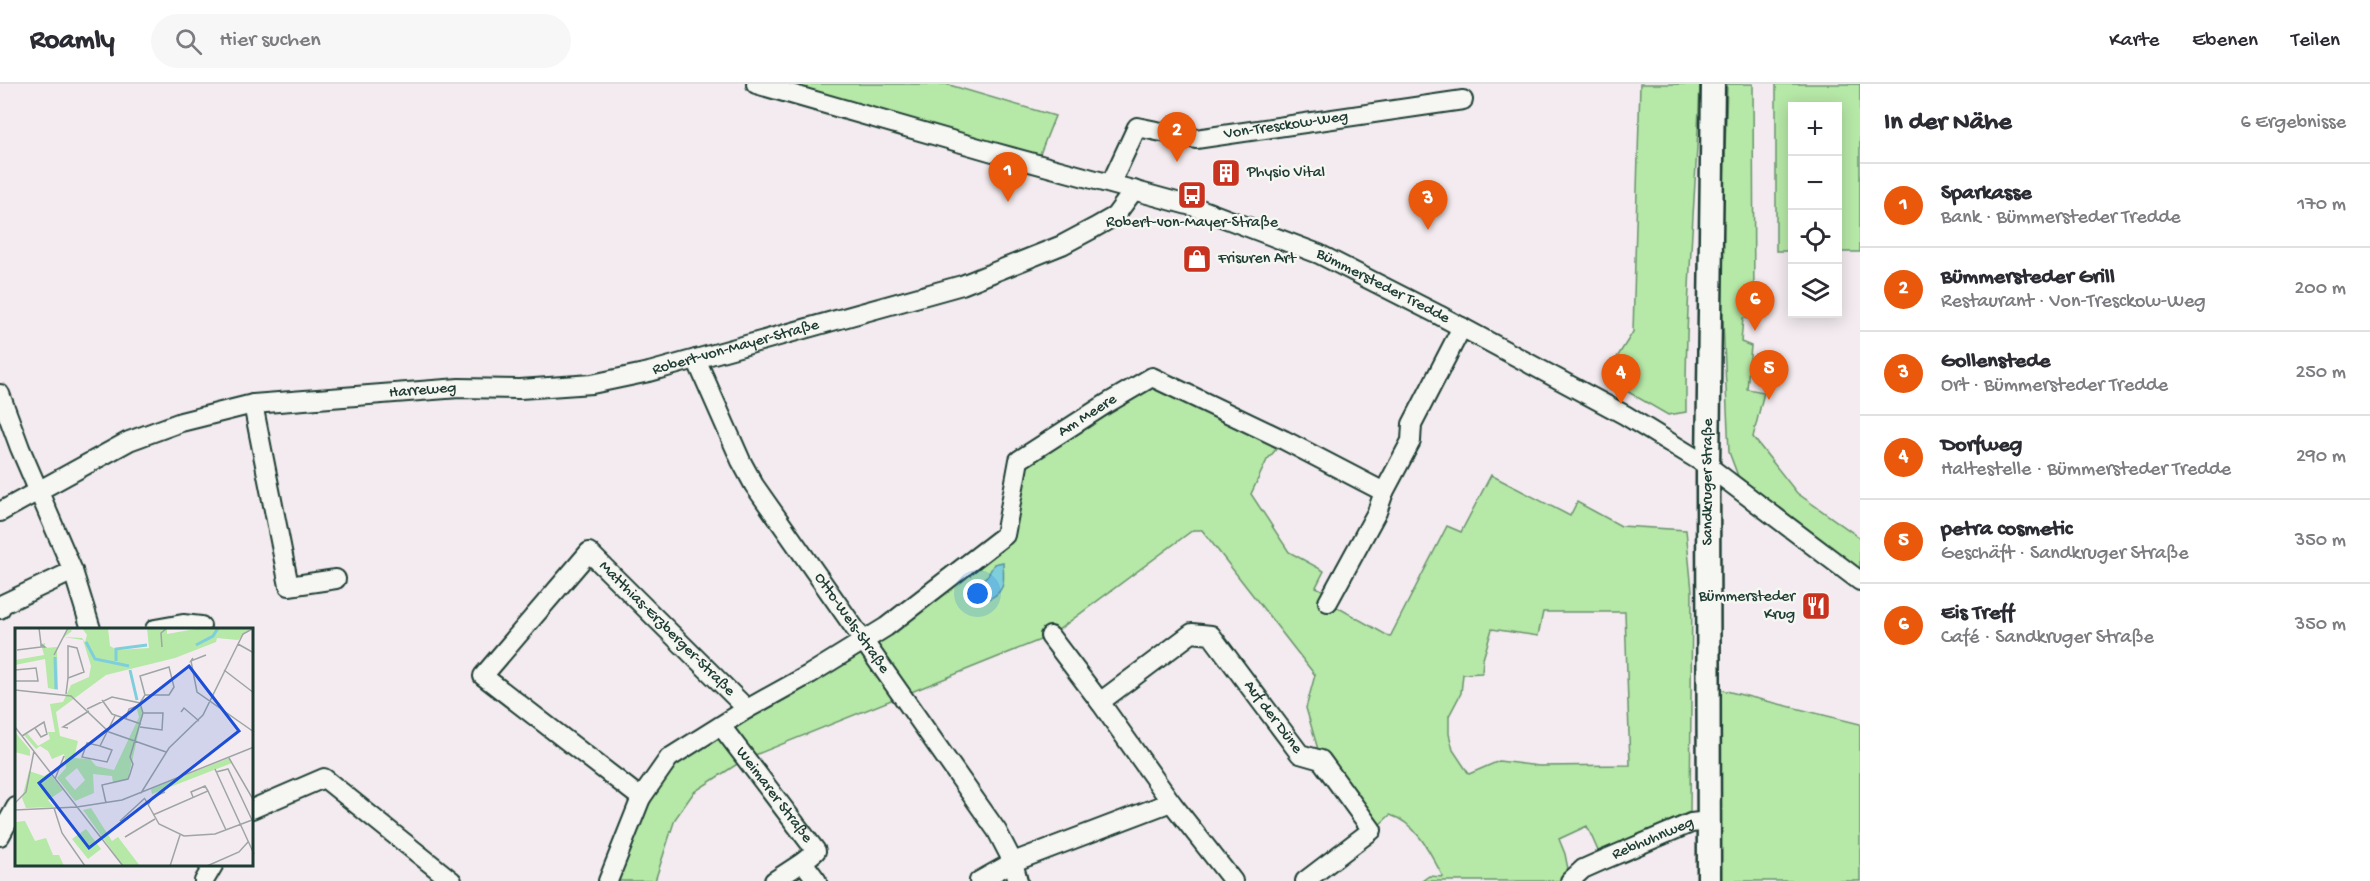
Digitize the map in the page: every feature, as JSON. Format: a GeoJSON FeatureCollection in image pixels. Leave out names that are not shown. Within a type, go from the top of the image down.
{"type":"FeatureCollection","features":[{"type":"Feature","properties":{"kind":"street","name":"Bümmersteder Tredde"},"geometry":{"type":"LineString","coordinates":[[756,84],[1195,207],[1319,254],[1462,327],[1625,415],[1708,466],[1860,581]]}},
{"type":"Feature","properties":{"kind":"street","name":"Sandkruger Straße"},"geometry":{"type":"LineString","coordinates":[[1709,881],[1708,466],[1713,84]]}},
{"type":"Feature","properties":{"kind":"street","name":"Von-Tresckow-Weg"},"geometry":{"type":"LineString","coordinates":[[1111,183],[1137,127],[1196,139],[1463,100]]}},
{"type":"Feature","properties":{"kind":"street","name":"Robert-von-Mayer-Straße"},"geometry":{"type":"LineString","coordinates":[[592,384],[642,374],[962,285],[1062,244],[1094,228],[1115,216],[1134,190]]}},
{"type":"Feature","properties":{"kind":"street"},"geometry":{"type":"LineString","coordinates":[[1328,602],[1377,512],[1384,492],[1411,441],[1412,424],[1462,327]]}},
{"type":"Feature","properties":{"kind":"street","name":"Otto-Wels-Straße"},"geometry":{"type":"LineString","coordinates":[[696,359],[754,485],[997,831],[1013,862],[1018,881]]}},
{"type":"Feature","properties":{"kind":"street","name":"Am Meere"},"geometry":{"type":"LineString","coordinates":[[864,641],[886,627],[1005,535],[1018,460],[1152,377],[1274,435],[1384,492]]}},
{"type":"Feature","properties":{"kind":"street","name":"Harreweg"},"geometry":{"type":"LineString","coordinates":[[0,512],[129,441],[181,422],[253,404],[459,388],[520,389],[592,384]]}},
{"type":"Feature","properties":{"kind":"street"},"geometry":{"type":"LineString","coordinates":[[0,394],[74,571],[91,628]]}},
{"type":"Feature","properties":{"kind":"street"},"geometry":{"type":"LineString","coordinates":[[253,404],[289,586],[336,579]]}},
{"type":"Feature","properties":{"kind":"street","name":"Matthias-Erzberger-Straße"},"geometry":{"type":"LineString","coordinates":[[641,798],[483,676],[589,552],[747,708]]}},
{"type":"Feature","properties":{"kind":"street"},"geometry":{"type":"LineString","coordinates":[[0,609],[3,604],[74,571]]}},
{"type":"Feature","properties":{"kind":"street"},"geometry":{"type":"LineString","coordinates":[[161,628],[183,624],[201,626]]}},
{"type":"Feature","properties":{"kind":"street","name":"Auf der Düne"},"geometry":{"type":"LineString","coordinates":[[1100,702],[1192,633],[1211,635],[1300,754],[1321,760],[1372,830],[1305,881]]}},
{"type":"Feature","properties":{"kind":"street"},"geometry":{"type":"LineString","coordinates":[[1050,636],[1171,802],[1233,881]]}},
{"type":"Feature","properties":{"kind":"street"},"geometry":{"type":"LineString","coordinates":[[610,880],[641,798],[669,758],[747,708],[810,674],[864,641]]}},
{"type":"Feature","properties":{"kind":"street","name":"Weimarer Straße"},"geometry":{"type":"LineString","coordinates":[[721,726],[816,851],[774,881]]}},
{"type":"Feature","properties":{"kind":"street"},"geometry":{"type":"LineString","coordinates":[[254,808],[324,778],[452,881]]}},
{"type":"Feature","properties":{"kind":"street"},"geometry":{"type":"LineString","coordinates":[[979,881],[1013,862],[1171,802]]}},
{"type":"Feature","properties":{"kind":"street"},"geometry":{"type":"LineString","coordinates":[[0,836],[15,809]]}},
{"type":"Feature","properties":{"kind":"street","name":"Rebhuhnweg"},"geometry":{"type":"LineString","coordinates":[[1570,881],[1583,869],[1691,823],[1709,821]]}},
{"type":"Feature","properties":{"kind":"street","name":"Weimarer Straße"},"geometry":{"type":"LineString","coordinates":[[803,862],[818,881]]}},
{"type":"Feature","properties":{"kind":"street"},"geometry":{"type":"LineString","coordinates":[[204,881],[213,866]]}},
{"type":"Feature","properties":{"kind":"green space"},"geometry":{"type":"Polygon","coordinates":[[[756,84],[946,84],[1055,116],[1036,164],[756,84]]]}},
{"type":"Feature","properties":{"kind":"green space"},"geometry":{"type":"Polygon","coordinates":[[[1640,84],[1700,84],[1689,289],[1686,412],[1668,415],[1604,378],[1633,332],[1640,84]]]}},
{"type":"Feature","properties":{"kind":"green space"},"geometry":{"type":"Polygon","coordinates":[[[1727,84],[1753,84],[1754,319],[1743,318],[1741,342],[1751,346],[1747,389],[1764,392],[1753,437],[1797,493],[1860,538],[1860,570],[1738,476],[1729,452],[1721,279],[1727,84]]]}},
{"type":"Feature","properties":{"kind":"green space"},"geometry":{"type":"Polygon","coordinates":[[[1776,84],[1860,84],[1860,252],[1842,252],[1842,102],[1788,102],[1788,251],[1776,251],[1776,84]]]}},
{"type":"Feature","properties":{"kind":"green space"},"geometry":{"type":"Polygon","coordinates":[[[1152,377],[1284,440],[1267,460],[1251,494],[1289,552],[1324,571],[1316,587],[1332,595],[1328,602],[1390,637],[1447,526],[1461,532],[1491,475],[1570,516],[1577,502],[1621,526],[1686,530],[1692,591],[1690,812],[1599,853],[1587,826],[1559,839],[1565,854],[1570,879],[1568,881],[1422,881],[1429,876],[1443,877],[1422,840],[1408,825],[1390,815],[1378,826],[1321,760],[1306,708],[1315,675],[1202,530],[1193,530],[1050,636],[745,759],[694,792],[675,819],[655,881],[613,881],[669,758],[810,674],[1005,535],[1019,460],[1152,377]],[[1543,612],[1538,636],[1492,629],[1483,659],[1482,673],[1463,674],[1461,693],[1449,716],[1449,734],[1453,750],[1469,774],[1499,761],[1539,766],[1630,765],[1625,612],[1543,612]]]}},
{"type":"Feature","properties":{"kind":"green space"},"geometry":{"type":"Polygon","coordinates":[[[1718,689],[1860,724],[1860,881],[1719,881],[1718,689]]]}},
{"type":"Feature","properties":{"kind":"water"},"geometry":{"type":"Polygon","coordinates":[[[1003,562],[1002,587],[996,595],[982,601],[968,598],[967,592],[988,575],[994,564],[1003,562]]]}},
{"type":"Feature","properties":{"kind":"place","name":"Bümmersteder Grill"},"geometry":{"type":"Point","coordinates":[1177,162]}},
{"type":"Feature","properties":{"kind":"place","name":"Physio Vital"},"geometry":{"type":"Point","coordinates":[1226,173]}},
{"type":"Feature","properties":{"kind":"place","name":"Robert-von-Mayer-Straße"},"geometry":{"type":"Point","coordinates":[1192,195]}},
{"type":"Feature","properties":{"kind":"place","name":"Sparkasse"},"geometry":{"type":"Point","coordinates":[1008,202]}},
{"type":"Feature","properties":{"kind":"place","name":"Gollenstede"},"geometry":{"type":"Point","coordinates":[1428,230]}},
{"type":"Feature","properties":{"kind":"place","name":"Frisuren Art"},"geometry":{"type":"Point","coordinates":[1197,259]}},
{"type":"Feature","properties":{"kind":"place","name":"Eis Treff"},"geometry":{"type":"Point","coordinates":[1755,331]}},
{"type":"Feature","properties":{"kind":"place","name":"petra cosmetic"},"geometry":{"type":"Point","coordinates":[1769,400]}},
{"type":"Feature","properties":{"kind":"place","name":"Dorfweg"},"geometry":{"type":"Point","coordinates":[1621,404]}},
{"type":"Feature","properties":{"kind":"place","name":"Bümmersteder Krug"},"geometry":{"type":"Point","coordinates":[1816,606]}}]}
